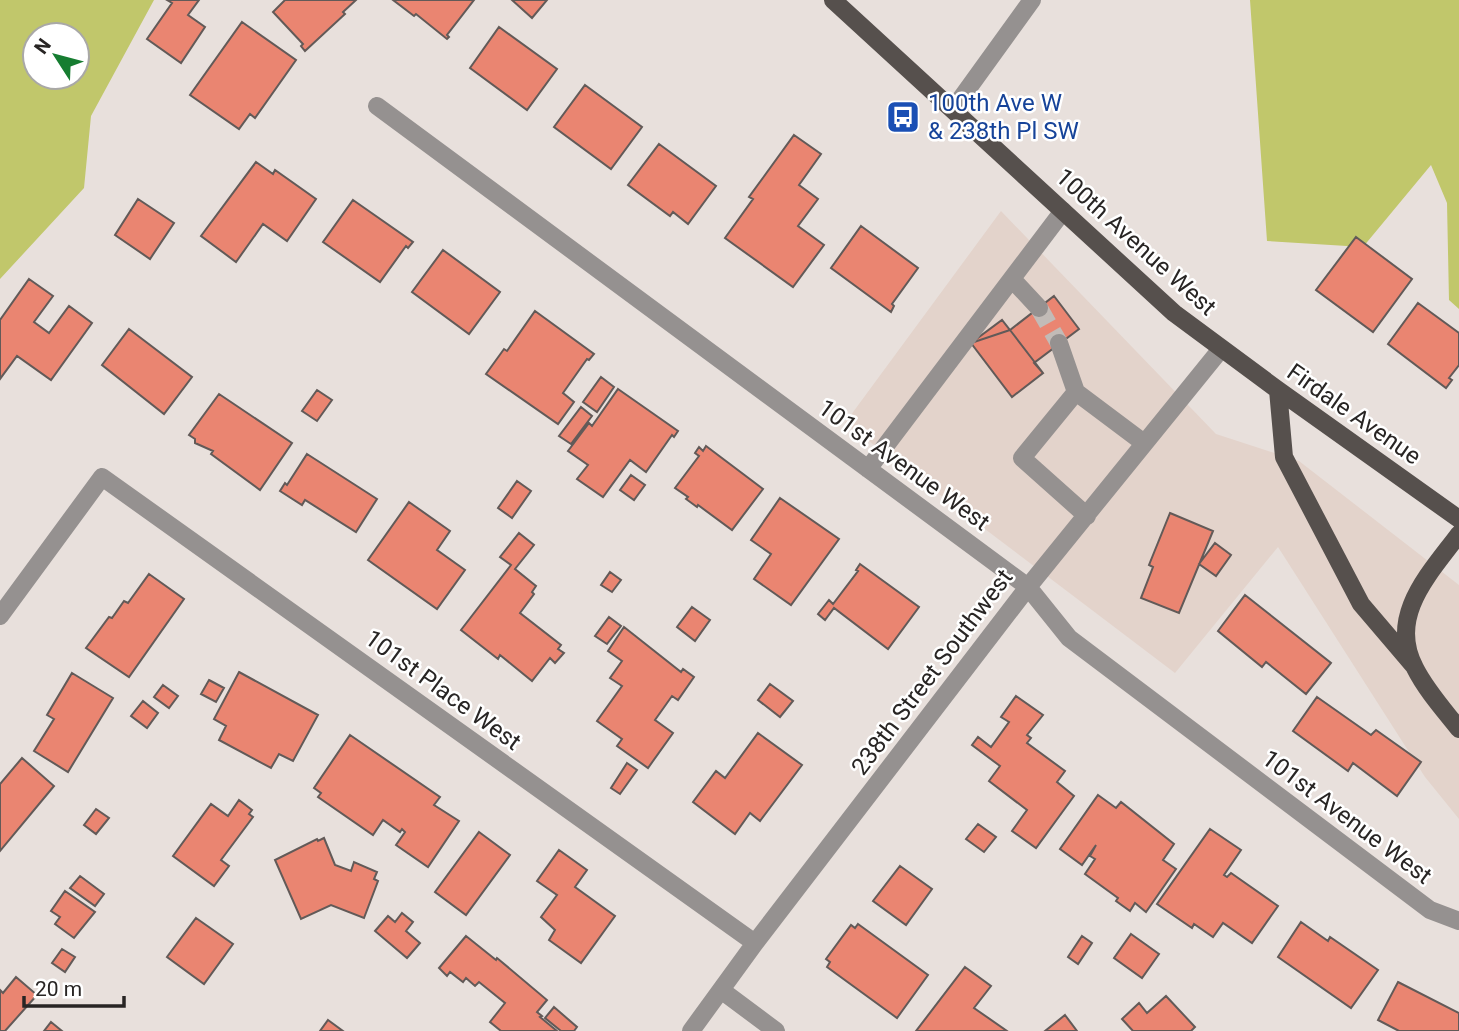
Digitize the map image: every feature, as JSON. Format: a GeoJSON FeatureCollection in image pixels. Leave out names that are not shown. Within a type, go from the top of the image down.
{"type":"FeatureCollection","features":[{"type":"Feature","properties":{"kind":"main road","name":"100th Avenue West"},"geometry":{"type":"LineString","coordinates":[[833,0],[954,108],[1174,313],[1221,349]]}},
{"type":"Feature","properties":{"kind":"main road","name":"Firdale Avenue"},"geometry":{"type":"LineString","coordinates":[[1221,349],[1459,519]]}},
{"type":"Feature","properties":{"kind":"main road"},"geometry":{"type":"LineString","coordinates":[[1278,390],[1284,457],[1361,604],[1413,665],[1459,730]]}},
{"type":"Feature","properties":{"kind":"main road"},"geometry":{"type":"LineString","coordinates":[[1413,665],[1405,634],[1411,603],[1418,589],[1459,534]]}},
{"type":"Feature","properties":{"kind":"street"},"geometry":{"type":"LineString","coordinates":[[954,108],[1031,0]]}},
{"type":"Feature","properties":{"kind":"street","name":"101st Avenue West"},"geometry":{"type":"LineString","coordinates":[[377,106],[1028,586],[1069,638],[1430,910],[1459,921]]}},
{"type":"Feature","properties":{"kind":"street"},"geometry":{"type":"LineString","coordinates":[[868,469],[1063,211]]}},
{"type":"Feature","properties":{"kind":"street"},"geometry":{"type":"LineString","coordinates":[[1012,279],[1039,308]]}},
{"type":"Feature","properties":{"kind":"street"},"geometry":{"type":"LineString","coordinates":[[1059,344],[1076,392],[1144,443]]}},
{"type":"Feature","properties":{"kind":"street","name":"238th Street Southwest"},"geometry":{"type":"LineString","coordinates":[[691,1031],[755,943],[1028,586],[1221,349]]}},
{"type":"Feature","properties":{"kind":"street"},"geometry":{"type":"LineString","coordinates":[[1076,392],[1022,458],[1087,516]]}},
{"type":"Feature","properties":{"kind":"street","name":"101st Place West"},"geometry":{"type":"LineString","coordinates":[[0,616],[102,477],[755,943]]}},
{"type":"Feature","properties":{"kind":"street"},"geometry":{"type":"LineString","coordinates":[[721,990],[776,1031]]}},
{"type":"Feature","properties":{"kind":"shaded area"},"geometry":{"type":"Polygon","coordinates":[[[1001,211],[1216,434],[1299,461],[1459,585],[1459,819],[1425,777],[1278,547],[1175,673],[845,423],[1001,211]]]}},
{"type":"Feature","properties":{"kind":"green space"},"geometry":{"type":"Polygon","coordinates":[[[0,0],[154,0],[91,116],[84,188],[0,279],[0,0]]]}},
{"type":"Feature","properties":{"kind":"green space"},"geometry":{"type":"Polygon","coordinates":[[[1250,0],[1459,0],[1459,309],[1449,300],[1447,203],[1431,165],[1363,247],[1267,241],[1250,0]]]}},
{"type":"Feature","properties":{"kind":"building"},"geometry":{"type":"Polygon","coordinates":[[[167,0],[199,0],[188,15],[205,27],[181,63],[147,39],[172,3],[167,0]]]}},
{"type":"Feature","properties":{"kind":"building"},"geometry":{"type":"Polygon","coordinates":[[[285,0],[356,0],[343,12],[345,14],[305,51],[301,46],[303,44],[273,12],[285,0]]]}},
{"type":"Feature","properties":{"kind":"building"},"geometry":{"type":"Polygon","coordinates":[[[393,0],[474,0],[447,35],[447,39],[416,14],[414,16],[393,0]]]}},
{"type":"Feature","properties":{"kind":"building"},"geometry":{"type":"Polygon","coordinates":[[[512,0],[547,0],[532,18],[512,0]]]}},
{"type":"Feature","properties":{"kind":"building"},"geometry":{"type":"Polygon","coordinates":[[[242,22],[296,60],[255,118],[250,114],[239,129],[190,95],[242,22]]]}},
{"type":"Feature","properties":{"kind":"building"},"geometry":{"type":"Polygon","coordinates":[[[499,27],[557,69],[527,110],[470,68],[499,27]]]}},
{"type":"Feature","properties":{"kind":"building"},"geometry":{"type":"Polygon","coordinates":[[[585,85],[642,127],[611,169],[554,127],[585,85]]]}},
{"type":"Feature","properties":{"kind":"building"},"geometry":{"type":"Polygon","coordinates":[[[794,135],[821,154],[799,185],[818,199],[798,226],[824,245],[793,287],[725,238],[753,199],[749,197],[794,135]]]}},
{"type":"Feature","properties":{"kind":"building"},"geometry":{"type":"Polygon","coordinates":[[[659,144],[716,186],[688,224],[673,212],[670,216],[628,185],[659,144]]]}},
{"type":"Feature","properties":{"kind":"building"},"geometry":{"type":"Polygon","coordinates":[[[256,162],[273,174],[275,170],[316,199],[287,241],[263,224],[236,262],[201,236],[256,162]]]}},
{"type":"Feature","properties":{"kind":"building"},"geometry":{"type":"Polygon","coordinates":[[[138,199],[174,223],[150,259],[115,235],[138,199]]]}},
{"type":"Feature","properties":{"kind":"building"},"geometry":{"type":"Polygon","coordinates":[[[353,200],[413,242],[408,248],[406,246],[380,282],[323,242],[353,200]]]}},
{"type":"Feature","properties":{"kind":"building"},"geometry":{"type":"Polygon","coordinates":[[[861,226],[918,268],[892,304],[894,306],[891,312],[831,268],[861,226]]]}},
{"type":"Feature","properties":{"kind":"building"},"geometry":{"type":"Polygon","coordinates":[[[1356,237],[1412,279],[1373,332],[1316,290],[1356,237]]]}},
{"type":"Feature","properties":{"kind":"building"},"geometry":{"type":"Polygon","coordinates":[[[443,250],[500,292],[469,334],[412,292],[443,250]]]}},
{"type":"Feature","properties":{"kind":"building"},"geometry":{"type":"Polygon","coordinates":[[[29,279],[53,296],[34,322],[49,333],[69,306],[92,323],[51,380],[17,356],[0,379],[0,320],[29,279]]]}},
{"type":"Feature","properties":{"kind":"building"},"geometry":{"type":"Polygon","coordinates":[[[1054,296],[1079,329],[1034,363],[1043,373],[1012,397],[971,343],[1002,320],[1010,330],[1054,296]]]}},
{"type":"Feature","properties":{"kind":"building"},"geometry":{"type":"Polygon","coordinates":[[[1418,303],[1459,333],[1459,365],[1449,378],[1452,380],[1446,388],[1388,344],[1418,303]]]}},
{"type":"Feature","properties":{"kind":"building"},"geometry":{"type":"Polygon","coordinates":[[[535,311],[594,354],[587,359],[563,393],[574,402],[558,424],[486,374],[504,349],[507,351],[535,311]]]}},
{"type":"Feature","properties":{"kind":"building"},"geometry":{"type":"Polygon","coordinates":[[[129,329],[192,377],[164,414],[102,365],[129,329]]]}},
{"type":"Feature","properties":{"kind":"building"},"geometry":{"type":"Polygon","coordinates":[[[1010,330],[1043,373],[1012,397],[971,343],[1010,330]]]}},
{"type":"Feature","properties":{"kind":"building"},"geometry":{"type":"Polygon","coordinates":[[[601,377],[614,387],[597,412],[583,402],[601,377]]]}},
{"type":"Feature","properties":{"kind":"building"},"geometry":{"type":"Polygon","coordinates":[[[618,389],[678,431],[674,437],[672,435],[646,472],[630,460],[603,497],[577,479],[588,465],[568,451],[589,423],[592,426],[618,389]]]}},
{"type":"Feature","properties":{"kind":"building"},"geometry":{"type":"Polygon","coordinates":[[[317,390],[332,400],[317,421],[302,411],[317,390]]]}},
{"type":"Feature","properties":{"kind":"building"},"geometry":{"type":"Polygon","coordinates":[[[219,394],[292,443],[260,490],[211,454],[213,451],[195,443],[195,439],[189,435],[219,394]]]}},
{"type":"Feature","properties":{"kind":"building"},"geometry":{"type":"Polygon","coordinates":[[[581,407],[592,416],[571,444],[559,436],[581,407]]]}},
{"type":"Feature","properties":{"kind":"building"},"geometry":{"type":"Polygon","coordinates":[[[706,446],[763,489],[732,530],[686,499],[688,497],[675,488],[699,456],[695,453],[699,447],[703,451],[706,446]]]}},
{"type":"Feature","properties":{"kind":"building"},"geometry":{"type":"Polygon","coordinates":[[[307,454],[377,499],[356,532],[305,500],[302,505],[280,491],[285,483],[287,485],[307,454]]]}},
{"type":"Feature","properties":{"kind":"building"},"geometry":{"type":"Polygon","coordinates":[[[631,475],[645,485],[634,500],[620,490],[631,475]]]}},
{"type":"Feature","properties":{"kind":"building"},"geometry":{"type":"Polygon","coordinates":[[[517,481],[531,491],[512,518],[498,508],[517,481]]]}},
{"type":"Feature","properties":{"kind":"building"},"geometry":{"type":"Polygon","coordinates":[[[780,498],[839,539],[791,605],[754,579],[771,554],[751,540],[780,498]]]}},
{"type":"Feature","properties":{"kind":"building"},"geometry":{"type":"Polygon","coordinates":[[[409,502],[450,531],[437,550],[465,570],[437,609],[368,560],[409,502]]]}},
{"type":"Feature","properties":{"kind":"building"},"geometry":{"type":"Polygon","coordinates":[[[1170,513],[1213,531],[1179,613],[1141,598],[1153,567],[1149,565],[1170,513]]]}},
{"type":"Feature","properties":{"kind":"building"},"geometry":{"type":"Polygon","coordinates":[[[519,533],[534,545],[515,569],[536,586],[532,592],[534,594],[520,613],[561,645],[558,649],[564,653],[555,663],[550,658],[532,681],[500,655],[498,659],[461,630],[511,565],[500,557],[519,533]]]}},
{"type":"Feature","properties":{"kind":"building"},"geometry":{"type":"Polygon","coordinates":[[[1215,543],[1231,555],[1216,576],[1199,564],[1215,543]]]}},
{"type":"Feature","properties":{"kind":"building"},"geometry":{"type":"Polygon","coordinates":[[[860,564],[919,607],[888,649],[834,608],[825,620],[818,614],[829,600],[833,604],[858,571],[856,570],[860,564]]]}},
{"type":"Feature","properties":{"kind":"building"},"geometry":{"type":"Polygon","coordinates":[[[610,572],[621,580],[612,592],[601,585],[610,572]]]}},
{"type":"Feature","properties":{"kind":"building"},"geometry":{"type":"Polygon","coordinates":[[[149,574],[184,599],[129,677],[86,648],[109,617],[112,618],[124,601],[128,603],[149,574]]]}},
{"type":"Feature","properties":{"kind":"building"},"geometry":{"type":"Polygon","coordinates":[[[1245,595],[1331,663],[1306,694],[1266,662],[1262,667],[1218,631],[1245,595]]]}},
{"type":"Feature","properties":{"kind":"building"},"geometry":{"type":"Polygon","coordinates":[[[692,607],[710,620],[695,641],[677,627],[692,607]]]}},
{"type":"Feature","properties":{"kind":"building"},"geometry":{"type":"Polygon","coordinates":[[[609,617],[621,626],[607,644],[595,636],[609,617]]]}},
{"type":"Feature","properties":{"kind":"building"},"geometry":{"type":"Polygon","coordinates":[[[624,627],[681,672],[683,669],[694,677],[678,700],[672,696],[655,720],[673,733],[648,768],[617,746],[622,739],[597,721],[622,686],[610,678],[622,661],[608,651],[624,627]]]}},
{"type":"Feature","properties":{"kind":"building"},"geometry":{"type":"Polygon","coordinates":[[[239,672],[318,715],[293,761],[279,754],[271,768],[219,740],[226,726],[214,719],[239,672]]]}},
{"type":"Feature","properties":{"kind":"building"},"geometry":{"type":"Polygon","coordinates":[[[72,673],[113,698],[68,772],[34,751],[54,719],[47,715],[72,673]]]}},
{"type":"Feature","properties":{"kind":"building"},"geometry":{"type":"Polygon","coordinates":[[[209,680],[224,688],[216,702],[201,694],[209,680]]]}},
{"type":"Feature","properties":{"kind":"building"},"geometry":{"type":"Polygon","coordinates":[[[770,684],[793,701],[780,717],[758,700],[770,684]]]}},
{"type":"Feature","properties":{"kind":"building"},"geometry":{"type":"Polygon","coordinates":[[[163,685],[178,696],[169,708],[154,697],[163,685]]]}},
{"type":"Feature","properties":{"kind":"building"},"geometry":{"type":"Polygon","coordinates":[[[1016,696],[1043,715],[1027,735],[1031,738],[1027,743],[1065,771],[1057,782],[1074,796],[1036,848],[1012,831],[1027,810],[989,781],[1000,766],[972,745],[978,737],[991,747],[1009,722],[1001,717],[1016,696]]]}},
{"type":"Feature","properties":{"kind":"building"},"geometry":{"type":"Polygon","coordinates":[[[1317,697],[1371,735],[1376,730],[1421,762],[1397,796],[1353,763],[1348,771],[1293,731],[1317,697]]]}},
{"type":"Feature","properties":{"kind":"building"},"geometry":{"type":"Polygon","coordinates":[[[143,701],[158,713],[147,728],[131,716],[143,701]]]}},
{"type":"Feature","properties":{"kind":"building"},"geometry":{"type":"Polygon","coordinates":[[[758,733],[802,765],[760,821],[750,813],[735,834],[693,802],[716,771],[725,778],[758,733]]]}},
{"type":"Feature","properties":{"kind":"building"},"geometry":{"type":"Polygon","coordinates":[[[350,735],[440,797],[434,805],[459,821],[428,867],[396,845],[405,832],[402,829],[400,832],[383,820],[373,835],[318,797],[321,793],[314,788],[350,735]]]}},
{"type":"Feature","properties":{"kind":"building"},"geometry":{"type":"Polygon","coordinates":[[[22,758],[54,786],[0,851],[0,784],[22,758]]]}},
{"type":"Feature","properties":{"kind":"building"},"geometry":{"type":"Polygon","coordinates":[[[627,763],[637,770],[620,794],[611,788],[627,763]]]}},
{"type":"Feature","properties":{"kind":"building"},"geometry":{"type":"Polygon","coordinates":[[[1098,795],[1116,808],[1121,802],[1174,844],[1163,860],[1176,869],[1146,912],[1135,903],[1130,911],[1116,901],[1118,898],[1085,874],[1095,859],[1090,856],[1096,845],[1082,865],[1060,849],[1098,795]]]}},
{"type":"Feature","properties":{"kind":"building"},"geometry":{"type":"Polygon","coordinates":[[[239,800],[252,810],[249,814],[253,817],[221,860],[229,866],[214,886],[173,856],[211,804],[228,816],[239,800]]]}},
{"type":"Feature","properties":{"kind":"building"},"geometry":{"type":"Polygon","coordinates":[[[96,809],[109,818],[96,834],[84,825],[96,809]]]}},
{"type":"Feature","properties":{"kind":"building"},"geometry":{"type":"Polygon","coordinates":[[[978,824],[996,837],[984,852],[966,839],[978,824]]]}},
{"type":"Feature","properties":{"kind":"building"},"geometry":{"type":"Polygon","coordinates":[[[1210,829],[1241,850],[1224,875],[1227,877],[1231,873],[1278,906],[1252,943],[1223,923],[1213,937],[1194,924],[1192,928],[1157,904],[1210,829]]]}},
{"type":"Feature","properties":{"kind":"building"},"geometry":{"type":"Polygon","coordinates":[[[479,832],[510,855],[466,915],[435,892],[479,832]]]}},
{"type":"Feature","properties":{"kind":"building"},"geometry":{"type":"Polygon","coordinates":[[[324,838],[335,865],[351,871],[354,862],[377,872],[374,879],[378,881],[364,918],[331,905],[301,919],[275,860],[324,838]]]}},
{"type":"Feature","properties":{"kind":"building"},"geometry":{"type":"Polygon","coordinates":[[[559,850],[587,870],[575,887],[615,916],[581,963],[549,940],[555,930],[541,917],[557,895],[537,881],[559,850]]]}},
{"type":"Feature","properties":{"kind":"building"},"geometry":{"type":"Polygon","coordinates":[[[900,866],[932,889],[906,925],[873,901],[900,866]]]}},
{"type":"Feature","properties":{"kind":"building"},"geometry":{"type":"Polygon","coordinates":[[[80,876],[104,894],[95,906],[70,888],[80,876]]]}},
{"type":"Feature","properties":{"kind":"building"},"geometry":{"type":"Polygon","coordinates":[[[65,891],[95,912],[74,938],[55,924],[60,917],[51,911],[65,891]]]}},
{"type":"Feature","properties":{"kind":"building"},"geometry":{"type":"Polygon","coordinates":[[[402,913],[413,922],[406,931],[420,943],[407,958],[375,931],[388,916],[395,922],[402,913]]]}},
{"type":"Feature","properties":{"kind":"building"},"geometry":{"type":"Polygon","coordinates":[[[196,918],[233,944],[204,984],[167,957],[196,918]]]}},
{"type":"Feature","properties":{"kind":"building"},"geometry":{"type":"Polygon","coordinates":[[[1301,922],[1328,941],[1330,937],[1378,970],[1351,1008],[1278,957],[1301,922]]]}},
{"type":"Feature","properties":{"kind":"building"},"geometry":{"type":"Polygon","coordinates":[[[858,924],[928,975],[897,1018],[827,967],[830,962],[826,959],[851,925],[855,928],[858,924]]]}},
{"type":"Feature","properties":{"kind":"building"},"geometry":{"type":"Polygon","coordinates":[[[1131,934],[1159,954],[1142,978],[1114,958],[1131,934]]]}},
{"type":"Feature","properties":{"kind":"building"},"geometry":{"type":"Polygon","coordinates":[[[466,936],[547,1000],[537,1012],[557,1031],[501,1031],[490,1022],[505,1003],[479,982],[475,986],[466,978],[463,982],[450,972],[447,976],[439,968],[466,936]]]}},
{"type":"Feature","properties":{"kind":"building"},"geometry":{"type":"Polygon","coordinates":[[[1082,936],[1092,943],[1078,964],[1068,957],[1082,936]]]}},
{"type":"Feature","properties":{"kind":"building"},"geometry":{"type":"Polygon","coordinates":[[[62,949],[75,957],[65,972],[52,963],[62,949]]]}},
{"type":"Feature","properties":{"kind":"building"},"geometry":{"type":"Polygon","coordinates":[[[965,967],[991,986],[974,1008],[1007,1031],[916,1031],[965,967]]]}},
{"type":"Feature","properties":{"kind":"building"},"geometry":{"type":"Polygon","coordinates":[[[16,977],[37,995],[5,1031],[0,1031],[0,990],[3,993],[16,977]]]}},
{"type":"Feature","properties":{"kind":"building"},"geometry":{"type":"Polygon","coordinates":[[[1398,982],[1459,1013],[1459,1031],[1399,1031],[1378,1020],[1398,982]]]}},
{"type":"Feature","properties":{"kind":"building"},"geometry":{"type":"Polygon","coordinates":[[[1166,996],[1195,1027],[1191,1031],[1133,1031],[1122,1019],[1139,1003],[1147,1013],[1166,996]]]}},
{"type":"Feature","properties":{"kind":"building"},"geometry":{"type":"Polygon","coordinates":[[[554,1007],[577,1027],[574,1031],[561,1031],[545,1018],[554,1007]]]}},
{"type":"Feature","properties":{"kind":"building"},"geometry":{"type":"Polygon","coordinates":[[[1065,1015],[1077,1031],[1045,1031],[1065,1015]]]}},
{"type":"Feature","properties":{"kind":"building"},"geometry":{"type":"Polygon","coordinates":[[[328,1020],[343,1031],[320,1031],[328,1020]]]}},
{"type":"Feature","properties":{"kind":"building"},"geometry":{"type":"Polygon","coordinates":[[[51,1022],[62,1031],[44,1031],[51,1022]]]}},
{"type":"Feature","properties":{"kind":"tunnel"},"geometry":{"type":"LineString","coordinates":[[1039,308],[1059,343]]}},
{"type":"Feature","properties":{"kind":"place","name":"100th Ave W & 238th Pl SW"},"geometry":{"type":"Point","coordinates":[903,117]}}]}
